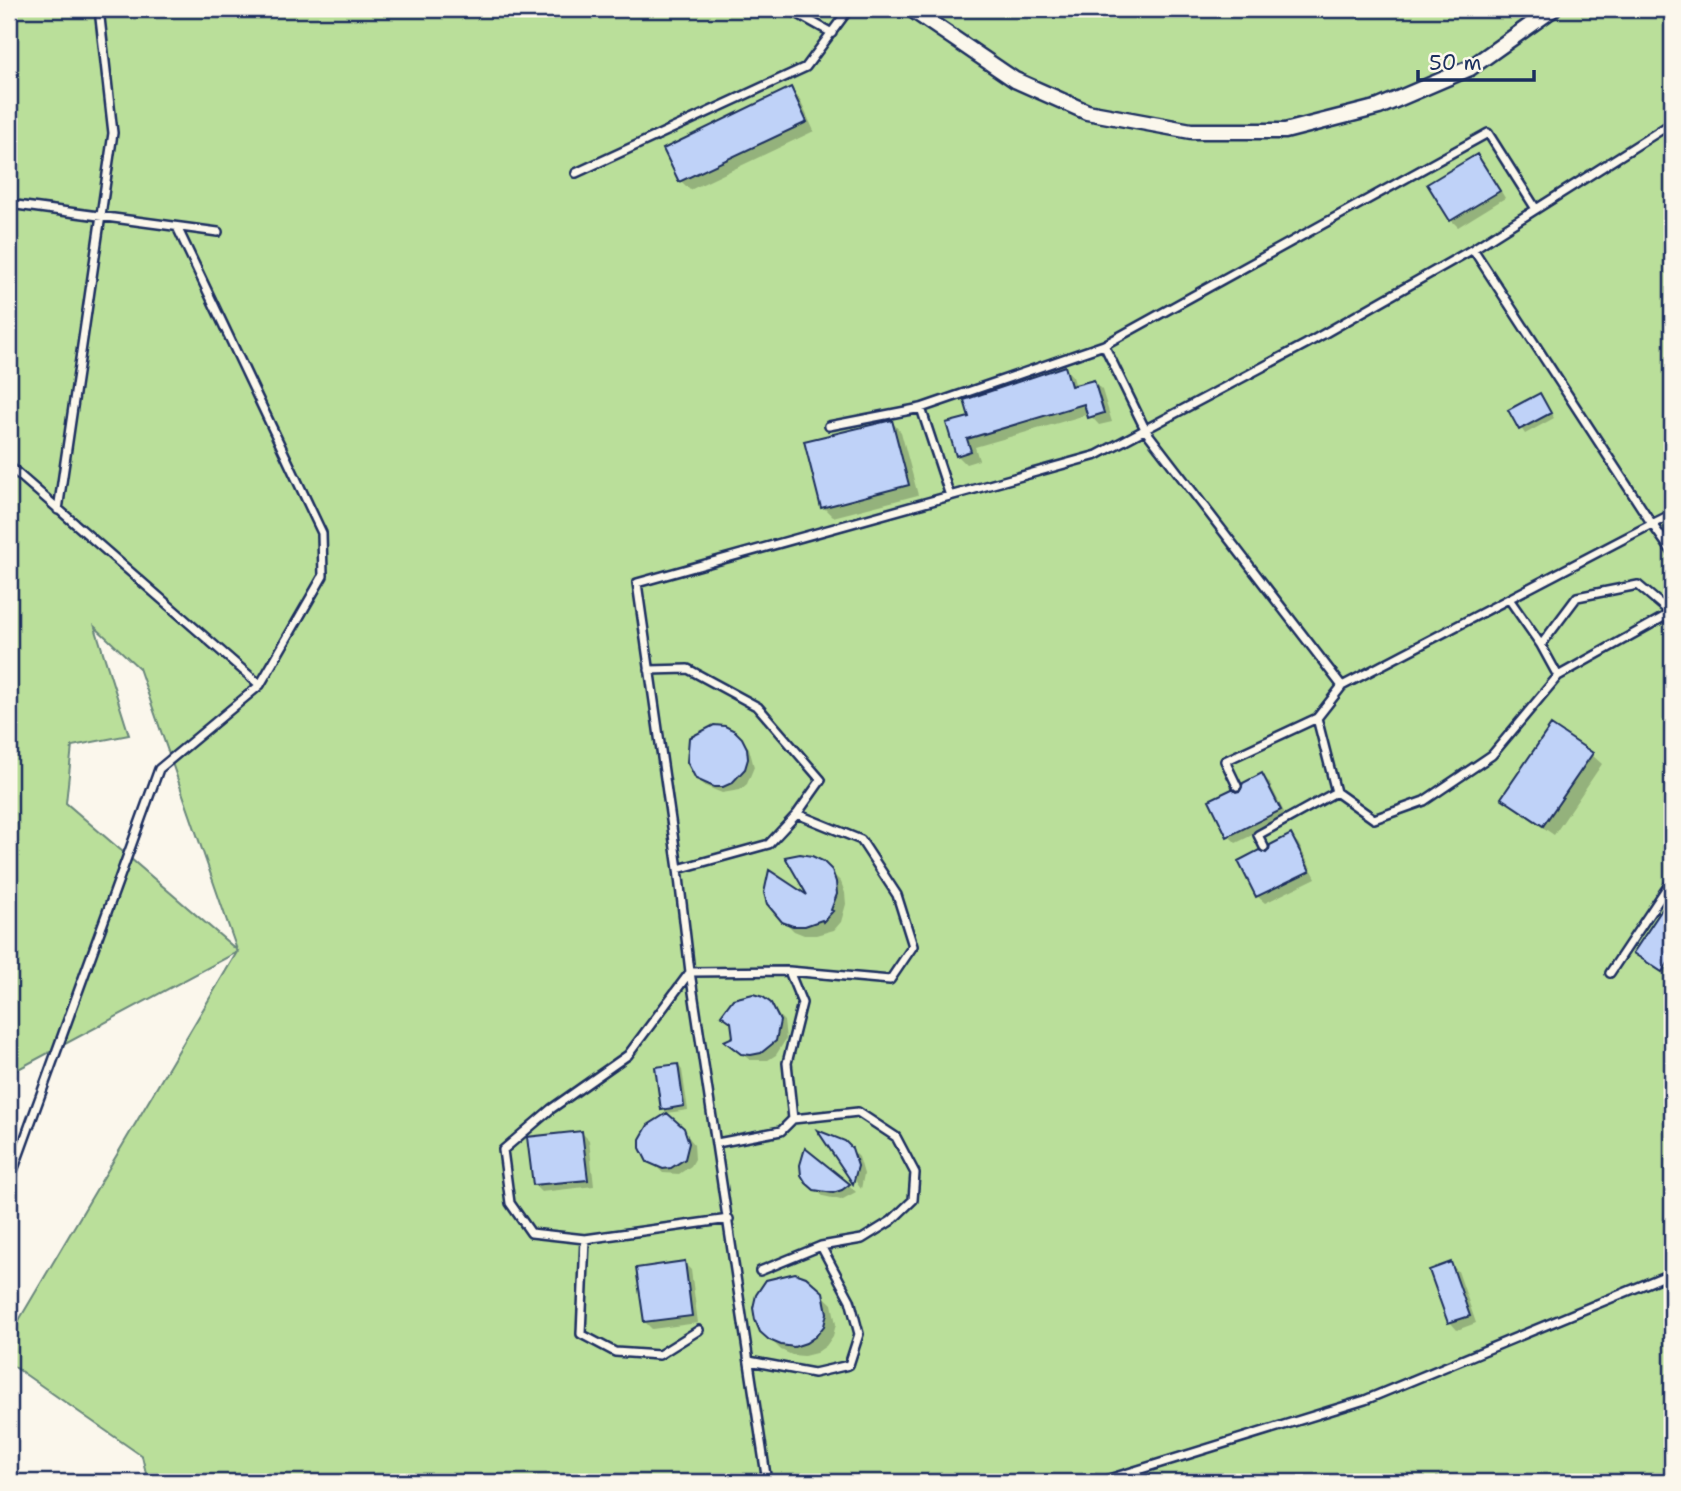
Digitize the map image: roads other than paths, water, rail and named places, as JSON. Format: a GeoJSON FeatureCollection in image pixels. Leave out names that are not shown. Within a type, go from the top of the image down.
{"type":"FeatureCollection","features":[{"type":"Feature","properties":{"kind":"street"},"geometry":{"type":"LineString","coordinates":[[911,9],[1015,80],[1087,112],[1191,131],[1285,131],[1379,107],[1470,68],[1553,9]]}},
{"type":"Feature","properties":{"kind":"lane"},"geometry":{"type":"LineString","coordinates":[[58,510],[113,133],[99,9]]}},
{"type":"Feature","properties":{"kind":"lane"},"geometry":{"type":"LineString","coordinates":[[789,9],[832,33]]}},
{"type":"Feature","properties":{"kind":"lane"},"geometry":{"type":"LineString","coordinates":[[576,173],[806,67],[852,9]]}},
{"type":"Feature","properties":{"kind":"lane"},"geometry":{"type":"LineString","coordinates":[[767,1482],[690,972],[637,583],[1097,455],[1306,344],[1473,249],[1672,123]]}},
{"type":"Feature","properties":{"kind":"lane"},"geometry":{"type":"LineString","coordinates":[[829,426],[921,408],[1104,345],[1488,133],[1536,209]]}},
{"type":"Feature","properties":{"kind":"lane"},"geometry":{"type":"LineString","coordinates":[[9,204],[218,232]]}},
{"type":"Feature","properties":{"kind":"lane"},"geometry":{"type":"LineString","coordinates":[[9,1182],[159,769],[260,685],[324,576],[322,533],[177,227]]}},
{"type":"Feature","properties":{"kind":"lane"},"geometry":{"type":"LineString","coordinates":[[1473,249],[1651,524],[1672,552]]}},
{"type":"Feature","properties":{"kind":"lane"},"geometry":{"type":"LineString","coordinates":[[1104,345],[1146,430],[1342,686]]}},
{"type":"Feature","properties":{"kind":"lane"},"geometry":{"type":"LineString","coordinates":[[921,408],[950,496]]}},
{"type":"Feature","properties":{"kind":"lane"},"geometry":{"type":"LineString","coordinates":[[9,466],[260,685]]}},
{"type":"Feature","properties":{"kind":"lane"},"geometry":{"type":"LineString","coordinates":[[1237,786],[1224,761],[1317,718],[1342,686],[1672,514]]}},
{"type":"Feature","properties":{"kind":"lane"},"geometry":{"type":"LineString","coordinates":[[1317,718],[1336,792],[1374,819],[1424,801],[1492,755],[1558,676],[1671,613],[1638,585],[1577,597],[1541,645]]}},
{"type":"Feature","properties":{"kind":"lane"},"geometry":{"type":"LineString","coordinates":[[1508,598],[1541,645],[1558,676]]}},
{"type":"Feature","properties":{"kind":"lane"},"geometry":{"type":"LineString","coordinates":[[649,670],[688,669],[758,707],[821,780],[797,814],[769,844],[678,869]]}},
{"type":"Feature","properties":{"kind":"lane"},"geometry":{"type":"LineString","coordinates":[[1264,847],[1258,835],[1336,792]]}},
{"type":"Feature","properties":{"kind":"lane"},"geometry":{"type":"LineString","coordinates":[[690,972],[789,971],[890,980],[913,946],[897,895],[861,840],[797,814]]}},
{"type":"Feature","properties":{"kind":"lane"},"geometry":{"type":"LineString","coordinates":[[1610,973],[1672,880]]}},
{"type":"Feature","properties":{"kind":"lane"},"geometry":{"type":"LineString","coordinates":[[789,971],[802,1003],[787,1063],[793,1119]]}},
{"type":"Feature","properties":{"kind":"lane"},"geometry":{"type":"LineString","coordinates":[[690,972],[628,1055],[551,1109],[503,1150],[510,1203],[531,1233],[585,1239],[729,1219]]}},
{"type":"Feature","properties":{"kind":"lane"},"geometry":{"type":"LineString","coordinates":[[717,1143],[781,1131],[793,1119],[858,1112],[896,1138],[915,1173],[913,1200],[891,1221],[862,1239],[821,1246],[761,1271]]}},
{"type":"Feature","properties":{"kind":"lane"},"geometry":{"type":"LineString","coordinates":[[585,1239],[581,1334],[615,1352],[659,1355],[699,1330]]}},
{"type":"Feature","properties":{"kind":"lane"},"geometry":{"type":"LineString","coordinates":[[749,1361],[814,1373],[849,1364],[859,1334],[850,1300],[821,1246]]}},
{"type":"Feature","properties":{"kind":"lane"},"geometry":{"type":"LineString","coordinates":[[1099,1482],[1365,1400],[1672,1272]]}},
{"type":"Feature","properties":{"kind":"lane"},"geometry":{"type":"LineString","coordinates":[[9,1467],[15,1482]]}}]}
